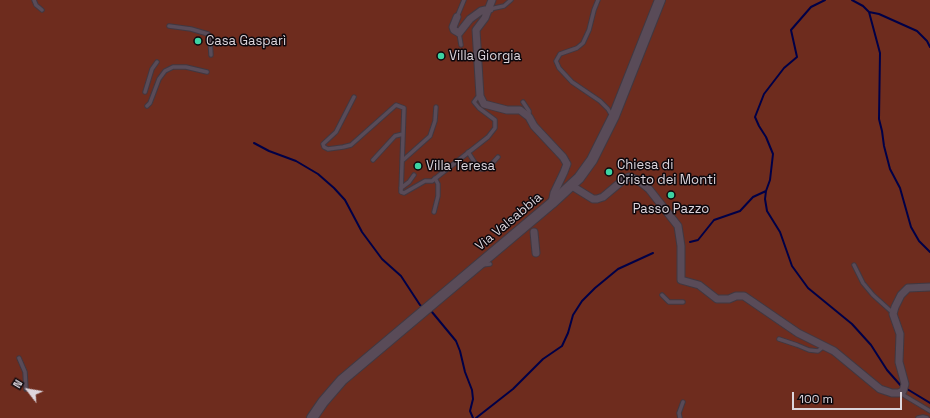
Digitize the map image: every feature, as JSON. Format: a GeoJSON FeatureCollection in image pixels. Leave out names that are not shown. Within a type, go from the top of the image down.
{"type":"FeatureCollection","features":[{"type":"Feature","properties":{"kind":"main road","name":"Via Valsabbia"},"geometry":{"type":"LineString","coordinates":[[312,418],[323,402],[342,380],[420,316],[572,186],[592,160],[614,118],[660,0]]}},
{"type":"Feature","properties":{"kind":"street"},"geometry":{"type":"LineString","coordinates":[[492,0],[490,9],[476,30],[480,96],[484,104],[507,110],[520,110],[529,117],[534,126],[563,157],[567,164],[554,194],[552,203]]}},
{"type":"Feature","properties":{"kind":"street"},"geometry":{"type":"LineString","coordinates":[[457,17],[453,27],[454,30],[459,32],[470,19],[481,11],[490,9]]}},
{"type":"Feature","properties":{"kind":"street"},"geometry":{"type":"LineString","coordinates":[[572,186],[583,196],[593,199],[600,198],[629,177],[638,180],[649,189],[678,226],[681,246],[681,280],[699,285],[717,300],[744,296],[798,333],[834,351],[880,389],[892,393],[900,393],[903,391],[905,384],[899,362],[900,334],[893,314],[895,307],[901,296],[908,288],[930,287]]}},
{"type":"Feature","properties":{"kind":"street"},"geometry":{"type":"LineString","coordinates":[[534,232],[536,253]]}},
{"type":"Feature","properties":{"kind":"lane"},"geometry":{"type":"LineString","coordinates":[[34,0],[36,6],[42,10]]}},
{"type":"Feature","properties":{"kind":"lane"},"geometry":{"type":"LineString","coordinates":[[457,17],[464,0]]}},
{"type":"Feature","properties":{"kind":"lane"},"geometry":{"type":"LineString","coordinates":[[490,9],[504,6],[511,0]]}},
{"type":"Feature","properties":{"kind":"lane"},"geometry":{"type":"LineString","coordinates":[[598,0],[583,44],[577,48],[560,54],[556,61],[559,68],[572,82],[600,101],[614,118]]}},
{"type":"Feature","properties":{"kind":"lane"},"geometry":{"type":"LineString","coordinates":[[169,26],[191,29],[208,34],[210,38],[211,55]]}},
{"type":"Feature","properties":{"kind":"lane"},"geometry":{"type":"LineString","coordinates":[[459,32],[461,46]]}},
{"type":"Feature","properties":{"kind":"lane"},"geometry":{"type":"LineString","coordinates":[[145,92],[150,74],[157,62]]}},
{"type":"Feature","properties":{"kind":"lane"},"geometry":{"type":"LineString","coordinates":[[147,106],[150,103],[159,79],[165,71],[173,67],[186,67],[207,72]]}},
{"type":"Feature","properties":{"kind":"lane"},"geometry":{"type":"LineString","coordinates":[[354,97],[336,132],[323,144],[325,149],[343,148],[350,145],[396,105],[404,108],[401,192],[404,193],[425,180],[432,181],[488,136],[495,128],[495,120],[479,108],[474,102],[480,96]]}},
{"type":"Feature","properties":{"kind":"lane"},"geometry":{"type":"LineString","coordinates":[[523,102],[529,111],[529,117]]}},
{"type":"Feature","properties":{"kind":"lane"},"geometry":{"type":"LineString","coordinates":[[402,161],[430,136],[435,121],[436,107]]}},
{"type":"Feature","properties":{"kind":"lane"},"geometry":{"type":"LineString","coordinates":[[373,160],[395,136],[403,134]]}},
{"type":"Feature","properties":{"kind":"lane"},"geometry":{"type":"LineString","coordinates":[[468,152],[477,166],[482,169],[488,168],[498,157]]}},
{"type":"Feature","properties":{"kind":"lane"},"geometry":{"type":"LineString","coordinates":[[401,188],[409,182],[414,175]]}},
{"type":"Feature","properties":{"kind":"lane"},"geometry":{"type":"LineString","coordinates":[[434,212],[438,196],[438,184],[435,178]]}},
{"type":"Feature","properties":{"kind":"lane"},"geometry":{"type":"LineString","coordinates":[[479,265],[490,264]]}},
{"type":"Feature","properties":{"kind":"lane"},"geometry":{"type":"LineString","coordinates":[[854,265],[863,283],[893,314]]}},
{"type":"Feature","properties":{"kind":"lane"},"geometry":{"type":"LineString","coordinates":[[872,289],[873,295]]}},
{"type":"Feature","properties":{"kind":"lane"},"geometry":{"type":"LineString","coordinates":[[662,295],[669,302],[683,302]]}},
{"type":"Feature","properties":{"kind":"lane"},"geometry":{"type":"LineString","coordinates":[[779,339],[809,350],[818,351],[824,346]]}},
{"type":"Feature","properties":{"kind":"lane"},"geometry":{"type":"LineString","coordinates":[[19,358],[25,372],[26,389]]}},
{"type":"Feature","properties":{"kind":"lane"},"geometry":{"type":"LineString","coordinates":[[900,393],[930,411]]}},
{"type":"Feature","properties":{"kind":"lane"},"geometry":{"type":"LineString","coordinates":[[680,418],[679,413],[683,402]]}},
{"type":"Feature","properties":{"kind":"lane"},"geometry":{"type":"LineString","coordinates":[[918,418],[927,418]]}},
{"type":"Feature","properties":{"kind":"shaded area"},"geometry":{"type":"Polygon","coordinates":[[[0,0],[930,0],[930,418],[0,418],[0,0]]]}},
{"type":"Feature","properties":{"kind":"waterway"},"geometry":{"type":"LineString","coordinates":[[690,242],[698,240],[714,220],[740,211],[753,197],[766,191],[770,180],[773,154],[755,117],[764,94],[784,68],[797,57],[791,30],[811,7],[825,0]]}},
{"type":"Feature","properties":{"kind":"waterway"},"geometry":{"type":"LineString","coordinates":[[852,0],[863,6],[869,12],[879,14],[917,31],[927,41],[930,47]]}},
{"type":"Feature","properties":{"kind":"waterway"},"geometry":{"type":"LineString","coordinates":[[869,12],[880,53],[879,119],[884,146],[890,169],[900,188],[911,227],[919,241],[930,252]]}},
{"type":"Feature","properties":{"kind":"waterway"},"geometry":{"type":"LineString","coordinates":[[254,143],[269,151],[296,161],[318,174],[334,188],[345,200],[362,232],[382,259],[401,276],[420,305],[423,307]]}},
{"type":"Feature","properties":{"kind":"waterway"},"geometry":{"type":"LineString","coordinates":[[766,191],[765,199],[767,211],[780,232],[792,266],[808,288],[852,324],[871,345],[887,370],[902,387]]}},
{"type":"Feature","properties":{"kind":"waterway"},"geometry":{"type":"LineString","coordinates":[[476,418],[513,389],[543,359],[562,346],[568,333],[573,315],[582,301],[595,288],[618,269],[653,253]]}},
{"type":"Feature","properties":{"kind":"waterway"},"geometry":{"type":"LineString","coordinates":[[429,310],[456,341],[472,390],[473,399],[470,411],[473,418]]}},
{"type":"Feature","properties":{"kind":"waterway"},"geometry":{"type":"LineString","coordinates":[[907,389],[930,403]]}},
{"type":"Feature","properties":{"kind":"place","name":"Casa Gasparì"},"geometry":{"type":"Point","coordinates":[198,41]}},
{"type":"Feature","properties":{"kind":"place","name":"Villa Giorgia"},"geometry":{"type":"Point","coordinates":[441,56]}},
{"type":"Feature","properties":{"kind":"place","name":"Villa Teresa"},"geometry":{"type":"Point","coordinates":[418,166]}},
{"type":"Feature","properties":{"kind":"place","name":"Chiesa di Cristo dei Monti"},"geometry":{"type":"Point","coordinates":[609,172]}},
{"type":"Feature","properties":{"kind":"place","name":"Passo Pazzo"},"geometry":{"type":"Point","coordinates":[671,195]}}]}
